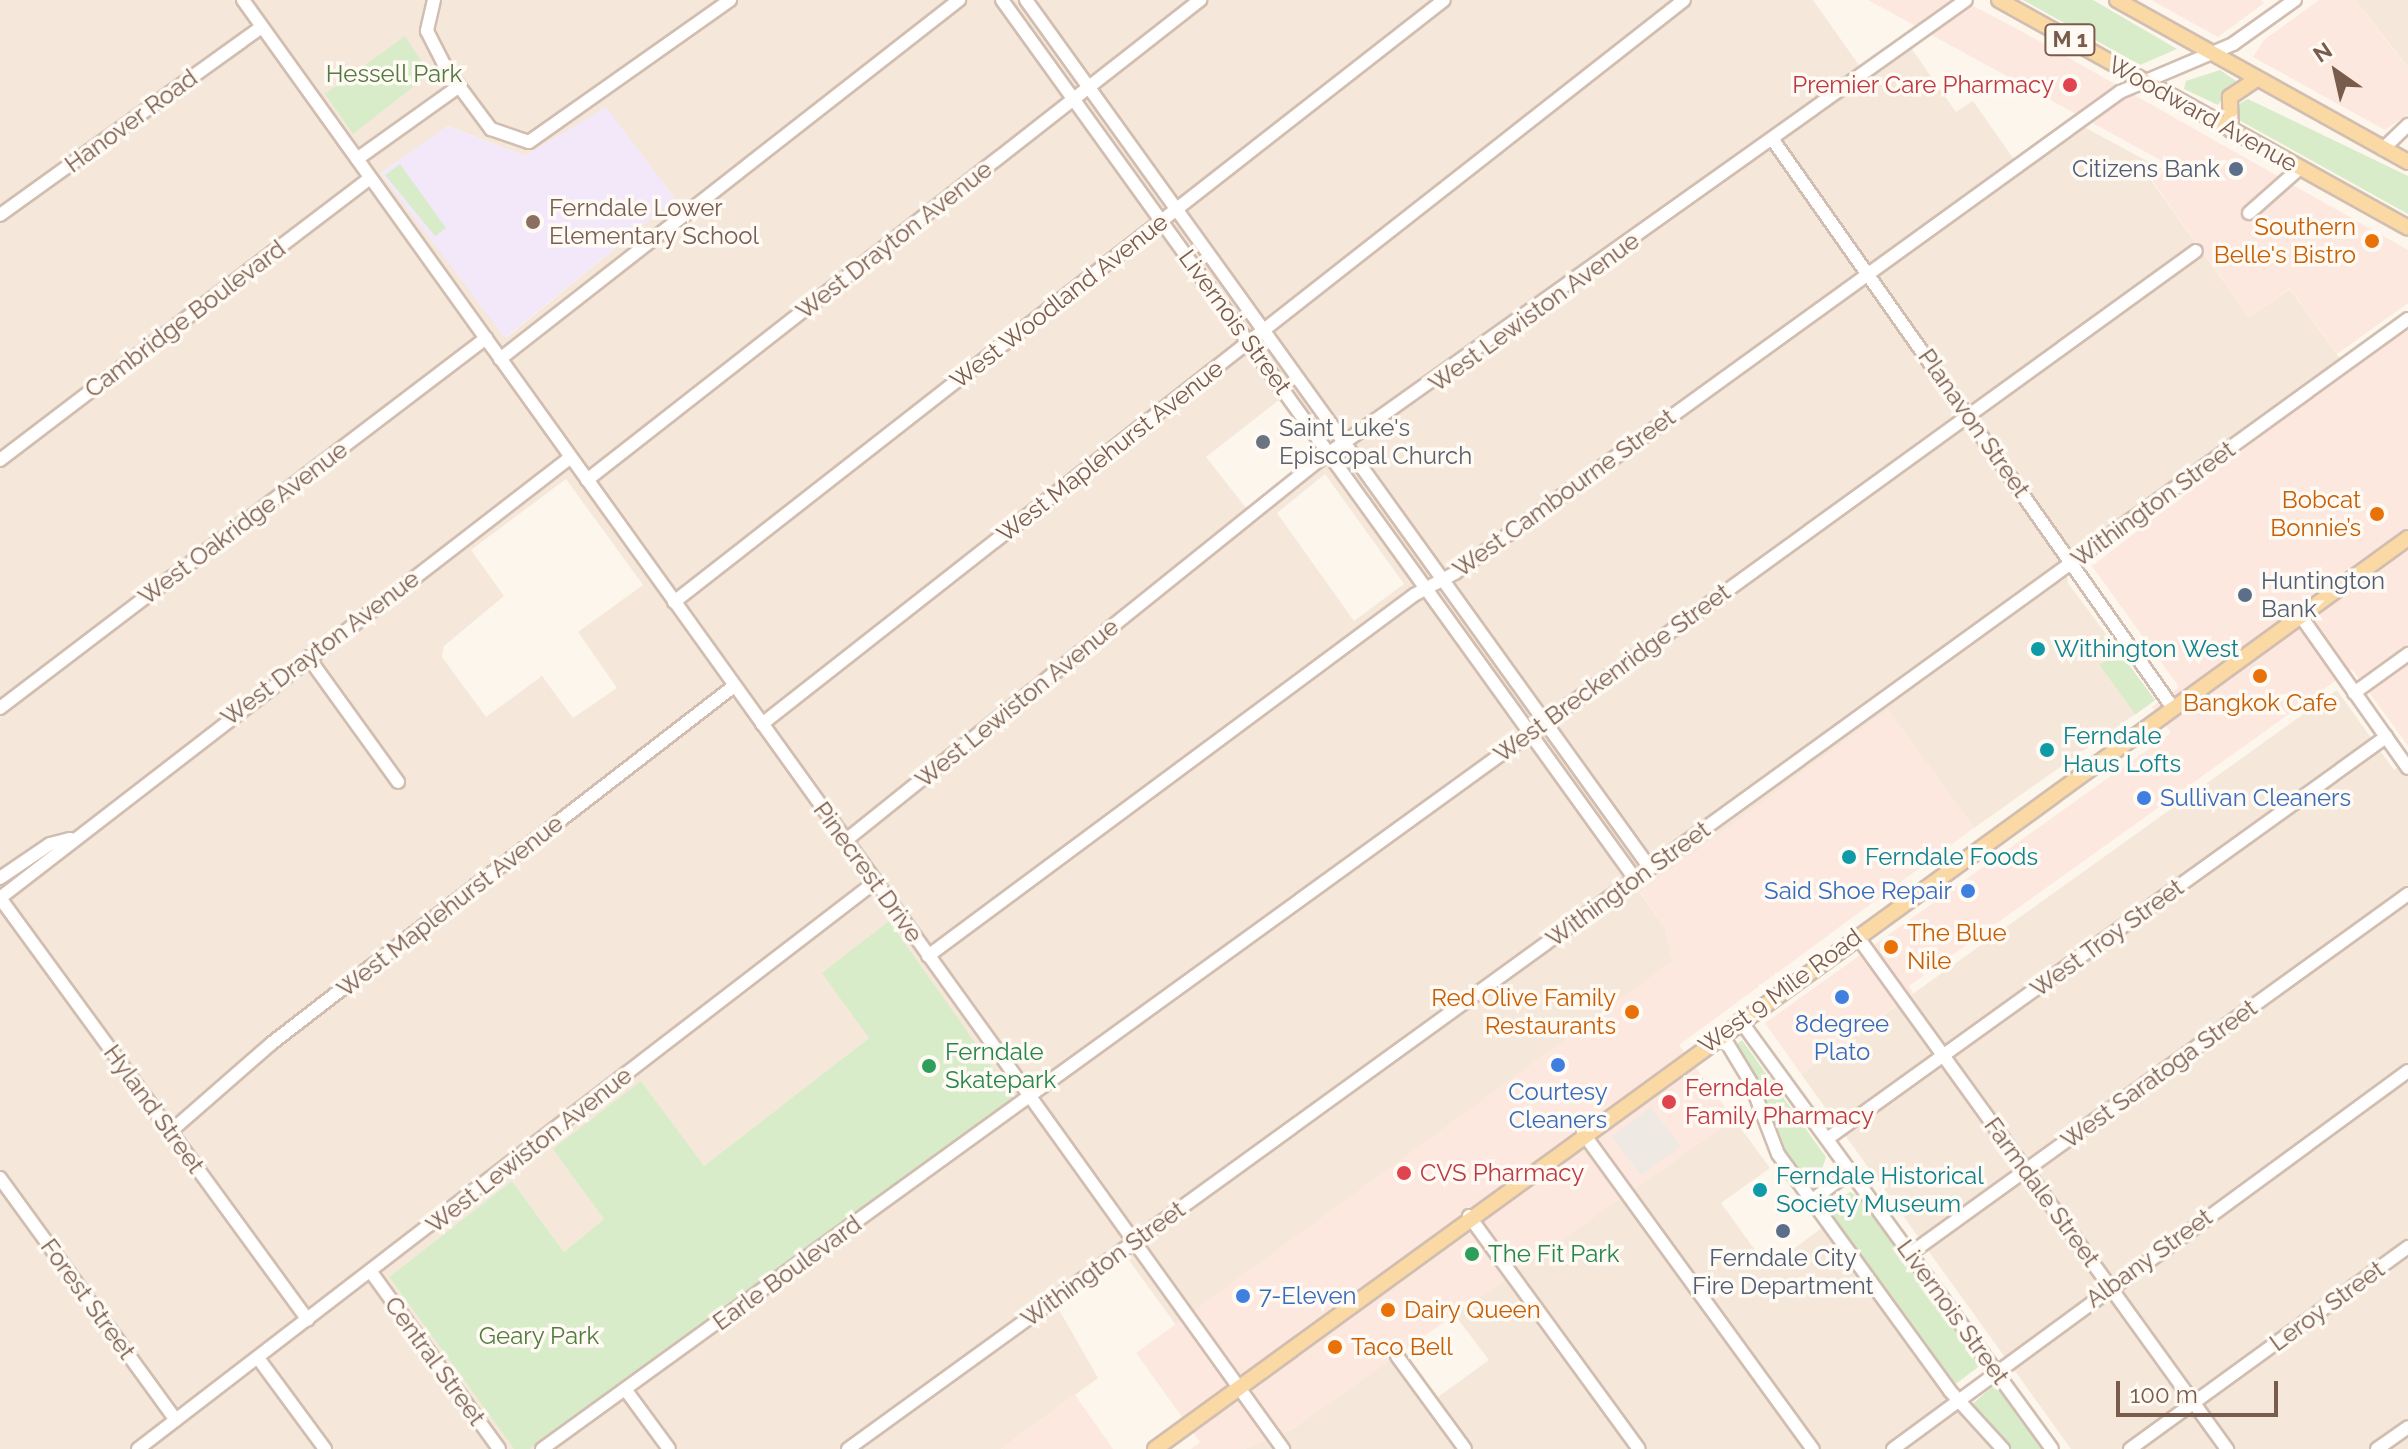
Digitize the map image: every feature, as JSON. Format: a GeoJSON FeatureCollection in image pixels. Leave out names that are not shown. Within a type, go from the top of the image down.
{"type":"FeatureCollection","features":[{"type":"Feature","properties":{"kind":"main road","name":"Woodward Avenue"},"geometry":{"type":"LineString","coordinates":[[1999,0],[2408,228]]}},
{"type":"Feature","properties":{"kind":"main road","name":"M 1"},"geometry":{"type":"LineString","coordinates":[[2117,0],[2255,80],[2408,162]]}},
{"type":"Feature","properties":{"kind":"main road"},"geometry":{"type":"LineString","coordinates":[[2231,130],[2230,97],[2255,80]]}},
{"type":"Feature","properties":{"kind":"main road","name":"West 9 Mile Road"},"geometry":{"type":"LineString","coordinates":[[1155,1449],[1583,1133],[2408,538]]}},
{"type":"Feature","properties":{"kind":"street","name":"Pinecrest Drive"},"geometry":{"type":"LineString","coordinates":[[243,0],[1283,1449]]}},
{"type":"Feature","properties":{"kind":"street"},"geometry":{"type":"LineString","coordinates":[[434,0],[427,31],[458,87],[491,129],[529,142],[730,0]]}},
{"type":"Feature","properties":{"kind":"street"},"geometry":{"type":"LineString","coordinates":[[500,359],[959,0]]}},
{"type":"Feature","properties":{"kind":"street","name":"Livernois Street"},"geometry":{"type":"LineString","coordinates":[[1002,0],[1635,879]]}},
{"type":"Feature","properties":{"kind":"street","name":"Livernois Street"},"geometry":{"type":"LineString","coordinates":[[1026,0],[1650,868]]}},
{"type":"Feature","properties":{"kind":"street","name":"West Drayton Avenue"},"geometry":{"type":"LineString","coordinates":[[587,480],[1200,0]]}},
{"type":"Feature","properties":{"kind":"street","name":"West Woodland Avenue"},"geometry":{"type":"LineString","coordinates":[[674,602],[1444,0]]}},
{"type":"Feature","properties":{"kind":"street","name":"West Maplehurst Avenue"},"geometry":{"type":"LineString","coordinates":[[762,724],[1684,0]]}},
{"type":"Feature","properties":{"kind":"street","name":"West Lewiston Avenue"},"geometry":{"type":"LineString","coordinates":[[845,841],[1331,454],[1966,0]]}},
{"type":"Feature","properties":{"kind":"street","name":"West Cambourne Street"},"geometry":{"type":"LineString","coordinates":[[928,956],[1426,588],[1443,580],[2142,80],[2212,53],[2295,0]]}},
{"type":"Feature","properties":{"kind":"street","name":"Hanover Road"},"geometry":{"type":"LineString","coordinates":[[0,215],[262,27]]}},
{"type":"Feature","properties":{"kind":"street"},"geometry":{"type":"LineString","coordinates":[[357,159],[458,87]]}},
{"type":"Feature","properties":{"kind":"street"},"geometry":{"type":"LineString","coordinates":[[2383,149],[2408,125]]}},
{"type":"Feature","properties":{"kind":"street","name":"Planavon Street"},"geometry":{"type":"LineString","coordinates":[[1773,140],[2173,708]]}},
{"type":"Feature","properties":{"kind":"street"},"geometry":{"type":"LineString","coordinates":[[2249,213],[2300,168]]}},
{"type":"Feature","properties":{"kind":"street","name":"Cambridge Boulevard"},"geometry":{"type":"LineString","coordinates":[[0,460],[370,178]]}},
{"type":"Feature","properties":{"kind":"street","name":"West Breckenridge Street"},"geometry":{"type":"LineString","coordinates":[[1030,1096],[2196,251]]}},
{"type":"Feature","properties":{"kind":"street","name":"Withington Street"},"geometry":{"type":"LineString","coordinates":[[848,1449],[2408,319]]}},
{"type":"Feature","properties":{"kind":"street","name":"West Oakridge Avenue"},"geometry":{"type":"LineString","coordinates":[[0,708],[486,338]]}},
{"type":"Feature","properties":{"kind":"street","name":"West Drayton Avenue"},"geometry":{"type":"LineString","coordinates":[[0,898],[70,839],[571,457]]}},
{"type":"Feature","properties":{"kind":"street"},"geometry":{"type":"LineString","coordinates":[[2300,615],[2408,768]]}},
{"type":"Feature","properties":{"kind":"street"},"geometry":{"type":"LineString","coordinates":[[2354,693],[2408,654]]}},
{"type":"Feature","properties":{"kind":"street"},"geometry":{"type":"LineString","coordinates":[[308,657],[398,782]]}},
{"type":"Feature","properties":{"kind":"street","name":"West Maplehurst Avenue"},"geometry":{"type":"LineString","coordinates":[[170,1132],[272,1043],[734,686]]}},
{"type":"Feature","properties":{"kind":"street","name":"West Troy Street"},"geometry":{"type":"LineString","coordinates":[[1827,1139],[2386,737]]}},
{"type":"Feature","properties":{"kind":"street","name":"West Drayton Avenue"},"geometry":{"type":"LineString","coordinates":[[0,878],[50,844],[70,839]]}},
{"type":"Feature","properties":{"kind":"street","name":"West Lewiston Avenue"},"geometry":{"type":"LineString","coordinates":[[145,1447],[875,882]]}},
{"type":"Feature","properties":{"kind":"street","name":"West Saratoga Street"},"geometry":{"type":"LineString","coordinates":[[1911,1253],[2408,894]]}},
{"type":"Feature","properties":{"kind":"street","name":"Hyland Street"},"geometry":{"type":"LineString","coordinates":[[0,898],[308,1320]]}},
{"type":"Feature","properties":{"kind":"street","name":"Farmdale Street"},"geometry":{"type":"LineString","coordinates":[[1857,936],[2227,1449]]}},
{"type":"Feature","properties":{"kind":"street","name":"Livernois Street"},"geometry":{"type":"LineString","coordinates":[[1740,1020],[2052,1449]]}},
{"type":"Feature","properties":{"kind":"street","name":"Livernois Street"},"geometry":{"type":"LineString","coordinates":[[1721,1033],[1750,1081],[1767,1136],[1811,1201],[1957,1399],[2003,1449]]}},
{"type":"Feature","properties":{"kind":"street","name":"Albany Street"},"geometry":{"type":"LineString","coordinates":[[1893,1449],[1995,1370],[2408,1071]]}},
{"type":"Feature","properties":{"kind":"street","name":"Earle Boulevard"},"geometry":{"type":"LineString","coordinates":[[542,1449],[1030,1096]]}},
{"type":"Feature","properties":{"kind":"street"},"geometry":{"type":"LineString","coordinates":[[1583,1133],[1813,1449]]}},
{"type":"Feature","properties":{"kind":"street"},"geometry":{"type":"LineString","coordinates":[[1811,1201],[1851,1171]]}},
{"type":"Feature","properties":{"kind":"street","name":"Forest Street"},"geometry":{"type":"LineString","coordinates":[[0,1178],[176,1420]]}},
{"type":"Feature","properties":{"kind":"street"},"geometry":{"type":"LineString","coordinates":[[1469,1216],[1639,1449]]}},
{"type":"Feature","properties":{"kind":"street","name":"Leroy Street"},"geometry":{"type":"LineString","coordinates":[[2130,1449],[2408,1247]]}},
{"type":"Feature","properties":{"kind":"street","name":"Central Street"},"geometry":{"type":"LineString","coordinates":[[371,1272],[499,1449]]}},
{"type":"Feature","properties":{"kind":"street"},"geometry":{"type":"LineString","coordinates":[[1397,1356],[1465,1449]]}},
{"type":"Feature","properties":{"kind":"street"},"geometry":{"type":"LineString","coordinates":[[258,1358],[325,1449]]}},
{"type":"Feature","properties":{"kind":"street"},"geometry":{"type":"LineString","coordinates":[[625,1389],[669,1449]]}},
{"type":"Feature","properties":{"kind":"street"},"geometry":{"type":"LineString","coordinates":[[2377,1449],[2408,1427]]}},
{"type":"Feature","properties":{"kind":"shaded area"},"geometry":{"type":"Polygon","coordinates":[[[0,0],[1813,0],[1868,78],[1911,48],[1956,112],[1973,101],[2022,171],[2084,127],[2162,169],[2150,179],[2249,317],[2290,289],[2341,360],[2065,559],[2068,583],[2155,700],[1974,828],[1888,710],[1640,893],[1665,928],[1673,961],[1176,1325],[1128,1259],[1058,1308],[1098,1378],[1001,1449],[530,1449],[1015,1100],[869,1038],[703,1167],[642,1082],[604,1219],[564,1252],[512,1181],[389,1277],[514,1449],[0,1449],[0,0]],[[606,108],[525,156],[448,126],[381,173],[506,338],[675,199],[606,108]],[[1283,397],[1206,457],[1247,509],[1319,450],[1283,397]],[[1325,474],[1277,513],[1354,621],[1404,584],[1325,474]],[[566,479],[471,550],[504,596],[444,646],[442,657],[486,717],[542,676],[573,718],[617,688],[578,632],[643,585],[566,479]]]}},
{"type":"Feature","properties":{"kind":"shaded area"},"geometry":{"type":"Polygon","coordinates":[[[1868,0],[1962,0],[2023,32],[2408,250],[2408,303],[2337,354],[2290,288],[2249,317],[2151,179],[2171,166],[1868,0]]]}},
{"type":"Feature","properties":{"kind":"shaded area"},"geometry":{"type":"Polygon","coordinates":[[[2151,0],[2261,0],[2264,3],[2218,37],[2151,0]]]}},
{"type":"Feature","properties":{"kind":"shaded area"},"geometry":{"type":"Polygon","coordinates":[[[2319,0],[2355,0],[2408,68],[2408,114],[2385,130],[2253,57],[2264,40],[2319,0]]]}},
{"type":"Feature","properties":{"kind":"shaded area"},"geometry":{"type":"Polygon","coordinates":[[[2355,0],[2408,0],[2408,67],[2355,0]]]}},
{"type":"Feature","properties":{"kind":"shaded area","name":"Ferndale Lower Elementary School"},"geometry":{"type":"Polygon","coordinates":[[[606,107],[675,199],[505,338],[381,173],[448,126],[525,156],[606,107]]]}},
{"type":"Feature","properties":{"kind":"shaded area"},"geometry":{"type":"Polygon","coordinates":[[[2408,323],[2408,746],[2352,669],[1909,986],[1913,993],[1801,1074],[1765,1023],[2171,733],[2152,707],[2179,687],[2092,566],[2408,323]]]}},
{"type":"Feature","properties":{"kind":"shaded area"},"geometry":{"type":"Polygon","coordinates":[[[2337,690],[2394,770],[2408,759],[2408,1449],[2071,1449],[1801,1074],[2337,690]]]}},
{"type":"Feature","properties":{"kind":"shaded area"},"geometry":{"type":"Polygon","coordinates":[[[1888,709],[1974,828],[1679,1045],[1734,1119],[1292,1429],[1244,1449],[1191,1449],[1200,1442],[1136,1353],[1673,961],[1665,928],[1640,892],[1888,709]]]}},
{"type":"Feature","properties":{"kind":"shaded area"},"geometry":{"type":"Polygon","coordinates":[[[1651,1107],[1680,1146],[1641,1176],[1612,1136],[1651,1107]]]}},
{"type":"Feature","properties":{"kind":"shaded area"},"geometry":{"type":"Polygon","coordinates":[[[1734,1119],[1770,1168],[1721,1203],[1768,1268],[1823,1227],[1991,1449],[1244,1449],[1292,1429],[1404,1350],[1438,1397],[1489,1360],[1454,1314],[1734,1119]]]}},
{"type":"Feature","properties":{"kind":"shaded area"},"geometry":{"type":"Polygon","coordinates":[[[1075,1395],[1113,1449],[1001,1449],[1075,1395]]]}},
{"type":"Feature","properties":{"kind":"green space"},"geometry":{"type":"Polygon","coordinates":[[[2023,0],[2093,0],[2177,49],[2140,65],[2023,0]]]}},
{"type":"Feature","properties":{"kind":"green space","name":"Hessell Park"},"geometry":{"type":"Polygon","coordinates":[[[405,36],[422,62],[422,80],[353,134],[325,94],[405,36]]]}},
{"type":"Feature","properties":{"kind":"green space"},"geometry":{"type":"Polygon","coordinates":[[[2220,70],[2236,81],[2218,105],[2184,89],[2186,81],[2220,70]]]}},
{"type":"Feature","properties":{"kind":"green space"},"geometry":{"type":"Polygon","coordinates":[[[2248,99],[2408,176],[2408,214],[2237,119],[2235,106],[2248,99]]]}},
{"type":"Feature","properties":{"kind":"green space"},"geometry":{"type":"Polygon","coordinates":[[[400,164],[446,228],[435,236],[385,175],[400,164]]]}},
{"type":"Feature","properties":{"kind":"green space"},"geometry":{"type":"Polygon","coordinates":[[[2119,651],[2155,700],[2135,714],[2100,665],[2119,651]]]}},
{"type":"Feature","properties":{"kind":"green space","name":"Geary Park"},"geometry":{"type":"Polygon","coordinates":[[[889,921],[1015,1099],[530,1449],[514,1449],[389,1277],[512,1181],[564,1252],[604,1219],[553,1149],[641,1081],[704,1166],[869,1038],[822,973],[889,921]]]}},
{"type":"Feature","properties":{"kind":"green space"},"geometry":{"type":"Polygon","coordinates":[[[1742,1040],[1826,1157],[1819,1178],[1801,1176],[1782,1150],[1737,1044],[1742,1040]]]}},
{"type":"Feature","properties":{"kind":"green space"},"geometry":{"type":"Polygon","coordinates":[[[1850,1192],[1864,1199],[1982,1364],[1953,1386],[1833,1220],[1831,1204],[1850,1192]]]}},
{"type":"Feature","properties":{"kind":"green space"},"geometry":{"type":"Polygon","coordinates":[[[1997,1383],[2045,1449],[2012,1449],[1971,1405],[1997,1383]]]}},
{"type":"Feature","properties":{"kind":"place","name":"Premier Care Pharmacy"},"geometry":{"type":"Point","coordinates":[2070,85]}},
{"type":"Feature","properties":{"kind":"place","name":"Citizens Bank"},"geometry":{"type":"Point","coordinates":[2236,169]}},
{"type":"Feature","properties":{"kind":"place","name":"Ferndale Lower Elementary School"},"geometry":{"type":"Point","coordinates":[533,222]}},
{"type":"Feature","properties":{"kind":"place","name":"Southern Belle's Bistro"},"geometry":{"type":"Point","coordinates":[2372,241]}},
{"type":"Feature","properties":{"kind":"place","name":"Saint Luke's Episcopal Church"},"geometry":{"type":"Point","coordinates":[1263,442]}},
{"type":"Feature","properties":{"kind":"place","name":"Bobcat Bonnie’s"},"geometry":{"type":"Point","coordinates":[2377,514]}},
{"type":"Feature","properties":{"kind":"place","name":"Huntington Bank"},"geometry":{"type":"Point","coordinates":[2245,595]}},
{"type":"Feature","properties":{"kind":"place","name":"Withington West"},"geometry":{"type":"Point","coordinates":[2038,649]}},
{"type":"Feature","properties":{"kind":"place","name":"Bangkok Cafe"},"geometry":{"type":"Point","coordinates":[2260,676]}},
{"type":"Feature","properties":{"kind":"place","name":"Ferndale Haus Lofts"},"geometry":{"type":"Point","coordinates":[2047,750]}},
{"type":"Feature","properties":{"kind":"place","name":"Sullivan Cleaners"},"geometry":{"type":"Point","coordinates":[2144,798]}},
{"type":"Feature","properties":{"kind":"place","name":"Ferndale Foods"},"geometry":{"type":"Point","coordinates":[1849,857]}},
{"type":"Feature","properties":{"kind":"place","name":"Said Shoe Repair"},"geometry":{"type":"Point","coordinates":[1968,891]}},
{"type":"Feature","properties":{"kind":"place","name":"The Blue Nile"},"geometry":{"type":"Point","coordinates":[1891,947]}},
{"type":"Feature","properties":{"kind":"place","name":"8degree Plato"},"geometry":{"type":"Point","coordinates":[1842,997]}},
{"type":"Feature","properties":{"kind":"place","name":"Red Olive Family Restaurants"},"geometry":{"type":"Point","coordinates":[1632,1012]}},
{"type":"Feature","properties":{"kind":"place","name":"Courtesy Cleaners"},"geometry":{"type":"Point","coordinates":[1558,1065]}},
{"type":"Feature","properties":{"kind":"place","name":"Ferndale Skatepark"},"geometry":{"type":"Point","coordinates":[929,1066]}},
{"type":"Feature","properties":{"kind":"place","name":"Ferndale Family Pharmacy"},"geometry":{"type":"Point","coordinates":[1669,1102]}},
{"type":"Feature","properties":{"kind":"place","name":"CVS Pharmacy"},"geometry":{"type":"Point","coordinates":[1404,1173]}},
{"type":"Feature","properties":{"kind":"place","name":"Ferndale Historical Society Museum"},"geometry":{"type":"Point","coordinates":[1760,1190]}},
{"type":"Feature","properties":{"kind":"place","name":"Ferndale City Fire Department"},"geometry":{"type":"Point","coordinates":[1783,1231]}},
{"type":"Feature","properties":{"kind":"place","name":"The Fit Park"},"geometry":{"type":"Point","coordinates":[1472,1254]}},
{"type":"Feature","properties":{"kind":"place","name":"7-Eleven"},"geometry":{"type":"Point","coordinates":[1243,1296]}},
{"type":"Feature","properties":{"kind":"place","name":"Dairy Queen"},"geometry":{"type":"Point","coordinates":[1388,1310]}},
{"type":"Feature","properties":{"kind":"place","name":"Taco Bell"},"geometry":{"type":"Point","coordinates":[1335,1347]}}]}
